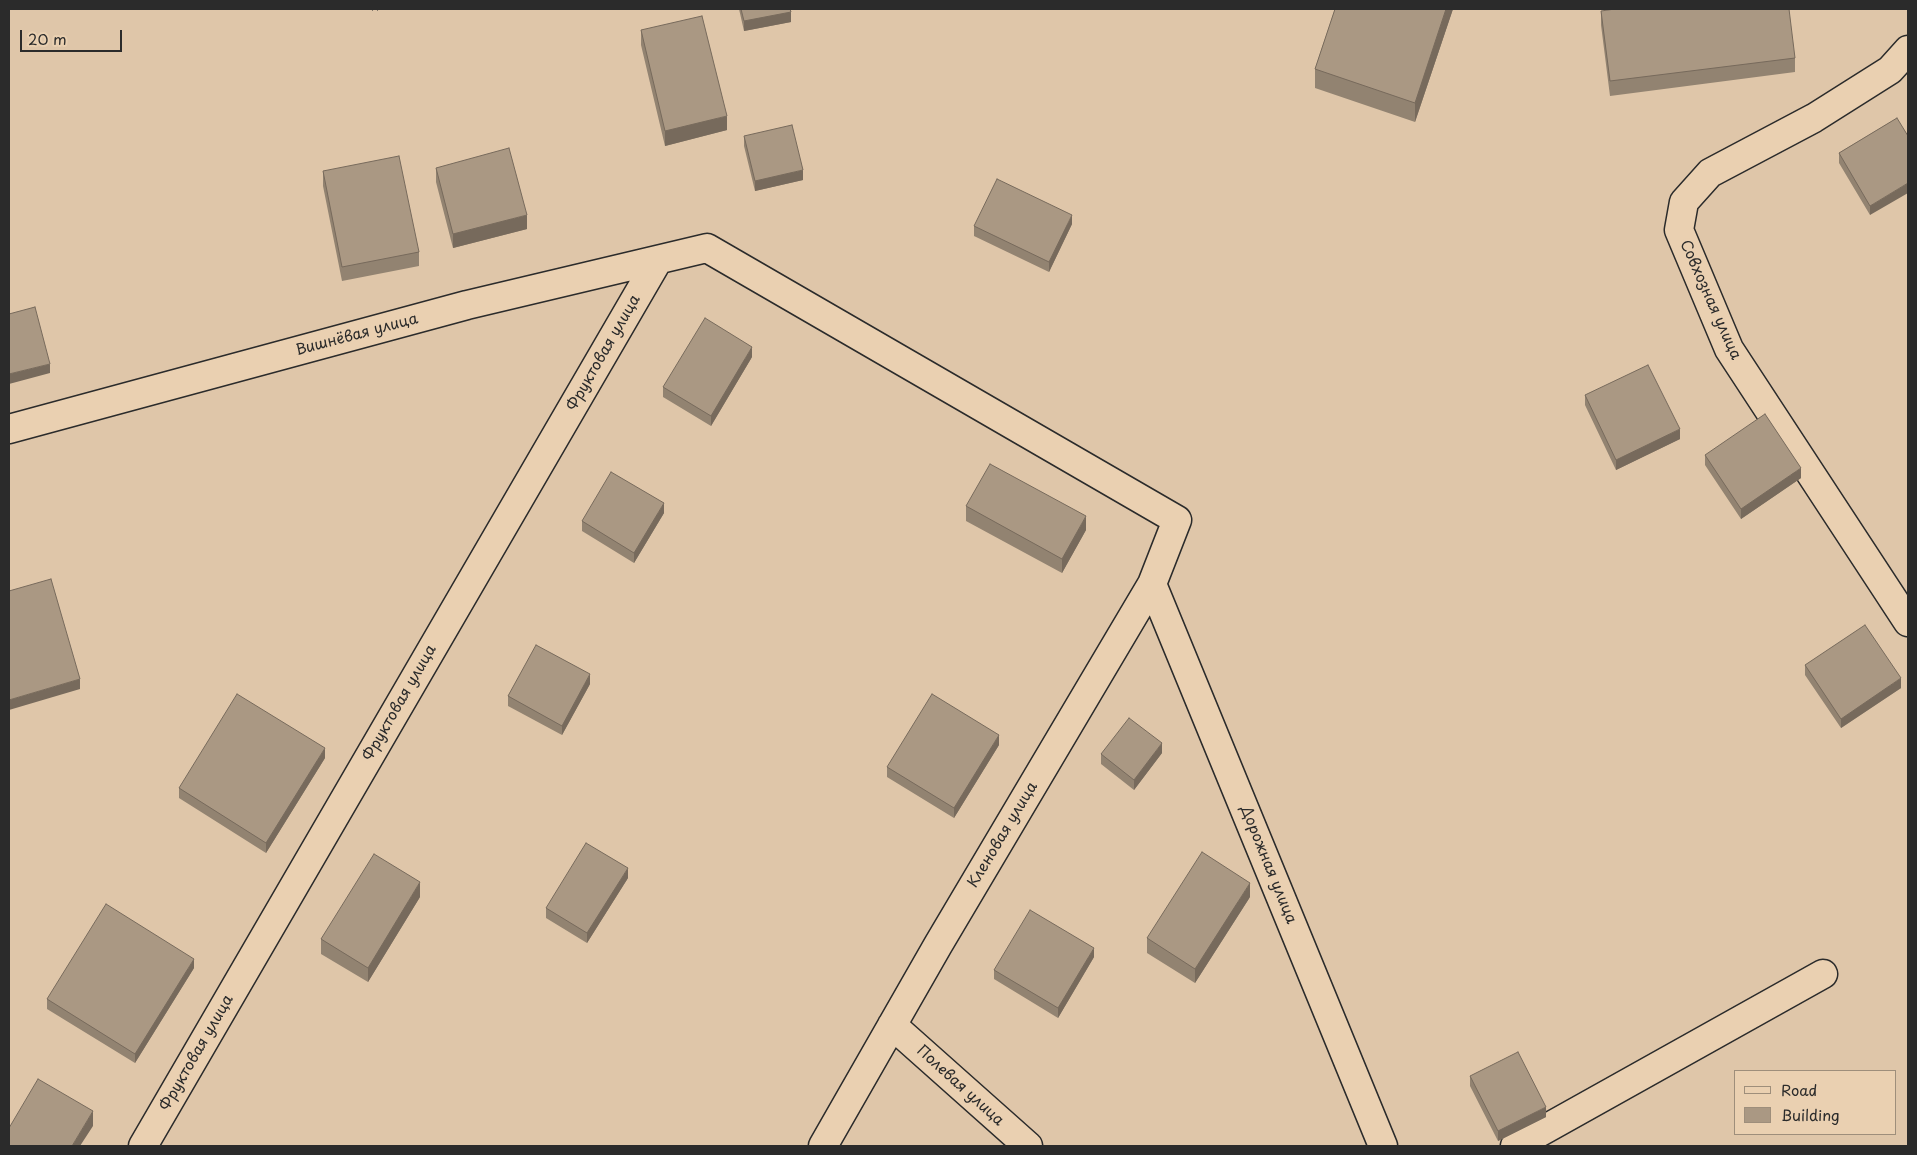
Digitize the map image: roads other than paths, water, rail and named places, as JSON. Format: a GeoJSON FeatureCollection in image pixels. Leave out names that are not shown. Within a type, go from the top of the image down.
{"type":"FeatureCollection","features":[{"type":"Feature","properties":{"kind":"street","name":"Совхозная улица"},"geometry":{"type":"LineString","coordinates":[[1908,50],[1890,70],[1814,118],[1710,173],[1684,202],[1679,230],[1729,349],[1908,622]]}},
{"type":"Feature","properties":{"kind":"street","name":"Вишнёвая улица"},"geometry":{"type":"LineString","coordinates":[[9,429],[457,308],[707,248],[1177,520]]}},
{"type":"Feature","properties":{"kind":"street","name":"Фруктовая улица"},"geometry":{"type":"LineString","coordinates":[[143,1146],[658,260]]}},
{"type":"Feature","properties":{"kind":"street","name":"Кленовая улица"},"geometry":{"type":"LineString","coordinates":[[823,1146],[943,936],[1152,584],[1177,520]]}},
{"type":"Feature","properties":{"kind":"street","name":"Дорожная улица"},"geometry":{"type":"LineString","coordinates":[[1152,584],[1383,1146]]}},
{"type":"Feature","properties":{"kind":"street"},"geometry":{"type":"LineString","coordinates":[[1515,1146],[1823,974]]}},
{"type":"Feature","properties":{"kind":"street","name":"Полевая улица"},"geometry":{"type":"LineString","coordinates":[[892,1025],[1028,1146]]}}]}
